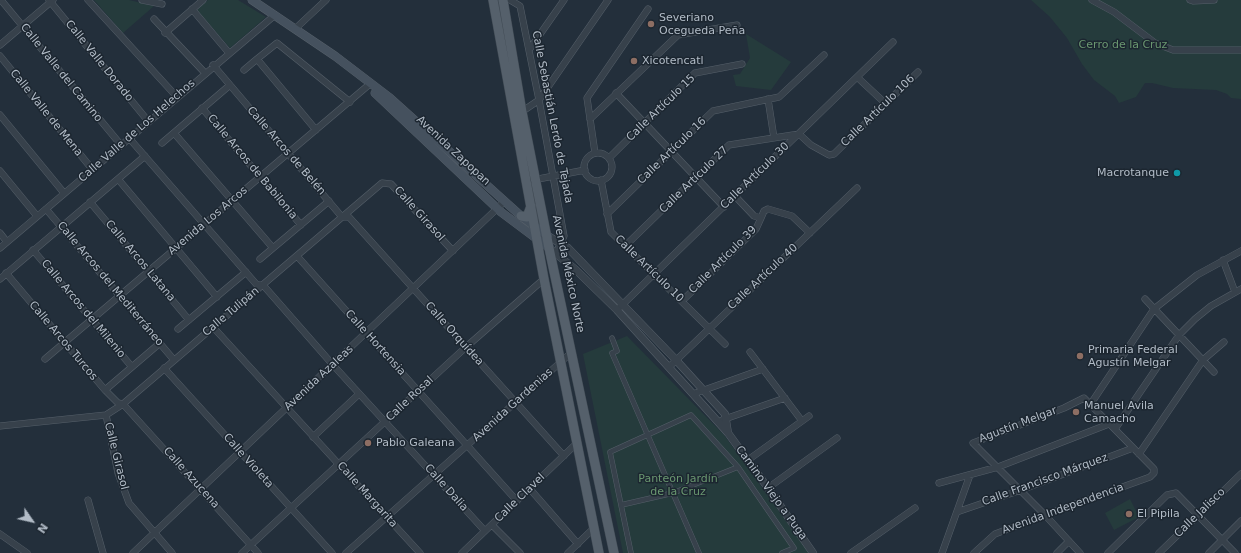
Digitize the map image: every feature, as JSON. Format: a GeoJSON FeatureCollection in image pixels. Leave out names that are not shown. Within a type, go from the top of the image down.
{"type":"FeatureCollection","features":[{"type":"Feature","properties":{"kind":"main road","name":"Avenida Zapopan"},"geometry":{"type":"LineString","coordinates":[[252,0],[359,74],[498,208],[538,238]]}},
{"type":"Feature","properties":{"kind":"main road","name":"Avenida México Norte"},"geometry":{"type":"LineString","coordinates":[[493,0],[518,113],[531,181],[553,250],[572,352],[614,553]]}},
{"type":"Feature","properties":{"kind":"main road","name":"Avenida México Norte"},"geometry":{"type":"LineString","coordinates":[[503,0],[518,113]]}},
{"type":"Feature","properties":{"kind":"main road","name":"Avenida Zapopan"},"geometry":{"type":"LineString","coordinates":[[370,84],[390,98],[520,216]]}},
{"type":"Feature","properties":{"kind":"main road","name":"Avenida México Norte"},"geometry":{"type":"LineString","coordinates":[[531,181],[531,205],[544,278],[599,553]]}},
{"type":"Feature","properties":{"kind":"main road"},"geometry":{"type":"LineString","coordinates":[[520,216],[527,217],[530,212],[531,205]]}},
{"type":"Feature","properties":{"kind":"main road"},"geometry":{"type":"LineString","coordinates":[[520,216],[548,236]]}},
{"type":"Feature","properties":{"kind":"main road"},"geometry":{"type":"LineString","coordinates":[[538,238],[553,250]]}},
{"type":"Feature","properties":{"kind":"street","name":"Calle Valle del Camino"},"geometry":{"type":"LineString","coordinates":[[1,0],[121,145]]}},
{"type":"Feature","properties":{"kind":"street"},"geometry":{"type":"LineString","coordinates":[[88,0],[177,97]]}},
{"type":"Feature","properties":{"kind":"street"},"geometry":{"type":"LineString","coordinates":[[142,0],[162,4]]}},
{"type":"Feature","properties":{"kind":"street"},"geometry":{"type":"LineString","coordinates":[[165,33],[203,0]]}},
{"type":"Feature","properties":{"kind":"street"},"geometry":{"type":"LineString","coordinates":[[295,29],[326,0]]}},
{"type":"Feature","properties":{"kind":"street","name":"Calle Sebastián Lerdo de Tejada"},"geometry":{"type":"LineString","coordinates":[[510,0],[521,3],[564,236],[561,244],[553,250]]}},
{"type":"Feature","properties":{"kind":"street"},"geometry":{"type":"LineString","coordinates":[[529,50],[564,0]]}},
{"type":"Feature","properties":{"kind":"street"},"geometry":{"type":"LineString","coordinates":[[518,113],[539,100],[608,0]]}},
{"type":"Feature","properties":{"kind":"street"},"geometry":{"type":"LineString","coordinates":[[1092,0],[1114,12],[1155,43],[1173,50],[1241,50]]}},
{"type":"Feature","properties":{"kind":"street"},"geometry":{"type":"LineString","coordinates":[[1190,0],[1214,0]]}},
{"type":"Feature","properties":{"kind":"street"},"geometry":{"type":"LineString","coordinates":[[0,45],[51,1]]}},
{"type":"Feature","properties":{"kind":"street","name":"Calle Valle Dorado"},"geometry":{"type":"LineString","coordinates":[[51,1],[148,121]]}},
{"type":"Feature","properties":{"kind":"street"},"geometry":{"type":"LineString","coordinates":[[192,9],[228,53]]}},
{"type":"Feature","properties":{"kind":"street"},"geometry":{"type":"LineString","coordinates":[[594,154],[587,98],[648,9]]}},
{"type":"Feature","properties":{"kind":"street","name":"Calle Valle de Los Helechos"},"geometry":{"type":"LineString","coordinates":[[0,248],[205,72],[275,15]]}},
{"type":"Feature","properties":{"kind":"street"},"geometry":{"type":"LineString","coordinates":[[154,19],[165,33],[205,72]]}},
{"type":"Feature","properties":{"kind":"street"},"geometry":{"type":"LineString","coordinates":[[590,119],[678,35],[737,26]]}},
{"type":"Feature","properties":{"kind":"street","name":"Calle Artículo 30"},"geometry":{"type":"LineString","coordinates":[[617,310],[893,42]]}},
{"type":"Feature","properties":{"kind":"street"},"geometry":{"type":"LineString","coordinates":[[244,70],[277,43],[350,102]]}},
{"type":"Feature","properties":{"kind":"street","name":"Calle Artículo 16"},"geometry":{"type":"LineString","coordinates":[[607,214],[713,111],[779,97],[824,55]]}},
{"type":"Feature","properties":{"kind":"street","name":"Calle Valle de Mena"},"geometry":{"type":"LineString","coordinates":[[0,56],[92,169]]}},
{"type":"Feature","properties":{"kind":"street"},"geometry":{"type":"LineString","coordinates":[[257,59],[316,130]]}},
{"type":"Feature","properties":{"kind":"street","name":"Calle Artículo 15"},"geometry":{"type":"LineString","coordinates":[[609,158],[695,74],[742,64]]}},
{"type":"Feature","properties":{"kind":"street","name":"Calle Arcos de Belén"},"geometry":{"type":"LineString","coordinates":[[213,66],[342,217]]}},
{"type":"Feature","properties":{"kind":"street","name":"Calle Artículo 106"},"geometry":{"type":"LineString","coordinates":[[799,134],[811,145],[828,155],[834,154],[918,72]]}},
{"type":"Feature","properties":{"kind":"street"},"geometry":{"type":"LineString","coordinates":[[858,77],[886,104]]}},
{"type":"Feature","properties":{"kind":"street","name":"Avenida Los Arcos"},"geometry":{"type":"LineString","coordinates":[[45,358],[370,84]]}},
{"type":"Feature","properties":{"kind":"street"},"geometry":{"type":"LineString","coordinates":[[162,143],[230,85]]}},
{"type":"Feature","properties":{"kind":"street"},"geometry":{"type":"LineString","coordinates":[[616,94],[724,207]]}},
{"type":"Feature","properties":{"kind":"street"},"geometry":{"type":"LineString","coordinates":[[768,99],[774,138]]}},
{"type":"Feature","properties":{"kind":"street","name":"Calle Arcos de Babilonia"},"geometry":{"type":"LineString","coordinates":[[202,108],[301,225]]}},
{"type":"Feature","properties":{"kind":"street"},"geometry":{"type":"LineString","coordinates":[[0,114],[64,193]]}},
{"type":"Feature","properties":{"kind":"street"},"geometry":{"type":"LineString","coordinates":[[174,133],[273,248]]}},
{"type":"Feature","properties":{"kind":"street","name":"Calle Artículo 27"},"geometry":{"type":"LineString","coordinates":[[625,246],[729,145],[799,134]]}},
{"type":"Feature","properties":{"kind":"street","name":"Calle Dalia"},"geometry":{"type":"LineString","coordinates":[[129,138],[257,285],[263,285],[332,365],[485,531]]}},
{"type":"Feature","properties":{"kind":"street"},"geometry":{"type":"LineString","coordinates":[[594,154],[602,154],[609,158],[612,166],[611,171],[605,179],[592,179],[585,170],[586,160],[594,154]]}},
{"type":"Feature","properties":{"kind":"street"},"geometry":{"type":"LineString","coordinates":[[0,279],[145,156]]}},
{"type":"Feature","properties":{"kind":"street"},"geometry":{"type":"LineString","coordinates":[[0,170],[37,216]]}},
{"type":"Feature","properties":{"kind":"street"},"geometry":{"type":"LineString","coordinates":[[531,181],[585,170]]}},
{"type":"Feature","properties":{"kind":"street"},"geometry":{"type":"LineString","coordinates":[[118,179],[217,297]]}},
{"type":"Feature","properties":{"kind":"street","name":"Calle Artículo 10"},"geometry":{"type":"LineString","coordinates":[[601,180],[611,232],[725,344]]}},
{"type":"Feature","properties":{"kind":"street","name":"Calle Tulipán"},"geometry":{"type":"LineString","coordinates":[[0,426],[70,420],[106,415],[123,404],[382,183]]}},
{"type":"Feature","properties":{"kind":"street","name":"Calle Girasol"},"geometry":{"type":"LineString","coordinates":[[382,183],[391,184],[453,251]]}},
{"type":"Feature","properties":{"kind":"street","name":"Calle Artículo 40"},"geometry":{"type":"LineString","coordinates":[[669,367],[857,188]]}},
{"type":"Feature","properties":{"kind":"street"},"geometry":{"type":"LineString","coordinates":[[735,196],[754,216],[761,218],[764,211],[768,209],[792,216],[810,233]]}},
{"type":"Feature","properties":{"kind":"street"},"geometry":{"type":"LineString","coordinates":[[260,259],[329,201]]}},
{"type":"Feature","properties":{"kind":"street","name":"Calle Arcos Latana"},"geometry":{"type":"LineString","coordinates":[[90,202],[189,320]]}},
{"type":"Feature","properties":{"kind":"street","name":"Avenida Azaleas"},"geometry":{"type":"LineString","coordinates":[[133,553],[504,202]]}},
{"type":"Feature","properties":{"kind":"street","name":"Calle Arcos del Mediterráneo"},"geometry":{"type":"LineString","coordinates":[[46,209],[174,360]]}},
{"type":"Feature","properties":{"kind":"street","name":"Calle Orquídea"},"geometry":{"type":"LineString","coordinates":[[342,217],[349,217],[564,456]]}},
{"type":"Feature","properties":{"kind":"street","name":"Calle Artículo 39"},"geometry":{"type":"LineString","coordinates":[[682,301],[756,229],[761,218]]}},
{"type":"Feature","properties":{"kind":"street"},"geometry":{"type":"LineString","coordinates":[[0,233],[7,242]]}},
{"type":"Feature","properties":{"kind":"street"},"geometry":{"type":"LineString","coordinates":[[548,236],[568,248],[704,390],[725,414],[728,433]]}},
{"type":"Feature","properties":{"kind":"street","name":"Calle Arcos del Milenio"},"geometry":{"type":"LineString","coordinates":[[33,250],[132,367]]}},
{"type":"Feature","properties":{"kind":"street"},"geometry":{"type":"LineString","coordinates":[[553,250],[617,310],[728,433]]}},
{"type":"Feature","properties":{"kind":"street"},"geometry":{"type":"LineString","coordinates":[[1224,342],[1203,360],[1139,454],[1090,405],[1154,309],[1197,275],[1241,251]]}},
{"type":"Feature","properties":{"kind":"street","name":"Calle Hortensia"},"geometry":{"type":"LineString","coordinates":[[297,256],[517,501]]}},
{"type":"Feature","properties":{"kind":"street"},"geometry":{"type":"LineString","coordinates":[[1114,429],[1179,335],[1211,306],[1238,291],[1223,260]]}},
{"type":"Feature","properties":{"kind":"street"},"geometry":{"type":"LineString","coordinates":[[178,329],[246,272]]}},
{"type":"Feature","properties":{"kind":"street","name":"Calle Arcos Turcos"},"geometry":{"type":"LineString","coordinates":[[6,273],[105,390],[118,404],[123,404]]}},
{"type":"Feature","properties":{"kind":"street","name":"Calle Rosal"},"geometry":{"type":"LineString","coordinates":[[242,553],[466,347],[544,278]]}},
{"type":"Feature","properties":{"kind":"street"},"geometry":{"type":"LineString","coordinates":[[1145,299],[1214,372]]}},
{"type":"Feature","properties":{"kind":"street","name":"Calle Margarita"},"geometry":{"type":"LineString","coordinates":[[213,327],[420,553]]}},
{"type":"Feature","properties":{"kind":"street"},"geometry":{"type":"LineString","coordinates":[[612,338],[617,351],[612,353],[699,553]]}},
{"type":"Feature","properties":{"kind":"street"},"geometry":{"type":"LineString","coordinates":[[105,390],[160,343]]}},
{"type":"Feature","properties":{"kind":"street","name":"Avenida Gardenias"},"geometry":{"type":"LineString","coordinates":[[346,553],[572,352]]}},
{"type":"Feature","properties":{"kind":"street"},"geometry":{"type":"LineString","coordinates":[[750,352],[802,421]]}},
{"type":"Feature","properties":{"kind":"street","name":"Calle Violeta"},"geometry":{"type":"LineString","coordinates":[[164,368],[332,553]]}},
{"type":"Feature","properties":{"kind":"street"},"geometry":{"type":"LineString","coordinates":[[694,394],[763,369]]}},
{"type":"Feature","properties":{"kind":"street"},"geometry":{"type":"LineString","coordinates":[[314,437],[359,394]]}},
{"type":"Feature","properties":{"kind":"street"},"geometry":{"type":"LineString","coordinates":[[718,422],[785,398]]}},
{"type":"Feature","properties":{"kind":"street","name":"Agustín Melgar"},"geometry":{"type":"LineString","coordinates":[[998,467],[973,443],[1064,408],[1084,398],[1090,405]]}},
{"type":"Feature","properties":{"kind":"street","name":"Calle Azucena"},"geometry":{"type":"LineString","coordinates":[[123,404],[258,553]]}},
{"type":"Feature","properties":{"kind":"street","name":"Calle Girasol"},"geometry":{"type":"LineString","coordinates":[[106,415],[118,473],[129,503],[172,553]]}},
{"type":"Feature","properties":{"kind":"street"},"geometry":{"type":"LineString","coordinates":[[631,553],[610,452],[691,415],[738,467],[794,548],[782,553]]}},
{"type":"Feature","properties":{"kind":"street"},"geometry":{"type":"LineString","coordinates":[[748,460],[810,416]]}},
{"type":"Feature","properties":{"kind":"street"},"geometry":{"type":"LineString","coordinates":[[938,483],[998,467],[1109,424]]}},
{"type":"Feature","properties":{"kind":"street","name":"Camino Viejo a Puga"},"geometry":{"type":"LineString","coordinates":[[728,433],[813,553]]}},
{"type":"Feature","properties":{"kind":"street"},"geometry":{"type":"LineString","coordinates":[[768,488],[837,438]]}},
{"type":"Feature","properties":{"kind":"street","name":"Calle Clavel"},"geometry":{"type":"LineString","coordinates":[[462,553],[577,443]]}},
{"type":"Feature","properties":{"kind":"street","name":"Calle Francisco Márquez"},"geometry":{"type":"LineString","coordinates":[[957,512],[1133,448]]}},
{"type":"Feature","properties":{"kind":"street","name":"Avenida Independencia"},"geometry":{"type":"LineString","coordinates":[[974,553],[995,534],[1150,477],[1154,473],[1154,470],[1139,454]]}},
{"type":"Feature","properties":{"kind":"street"},"geometry":{"type":"LineString","coordinates":[[621,505],[673,494],[738,467]]}},
{"type":"Feature","properties":{"kind":"street"},"geometry":{"type":"LineString","coordinates":[[998,467],[1080,553]]}},
{"type":"Feature","properties":{"kind":"street","name":"Calle Jalisco"},"geometry":{"type":"LineString","coordinates":[[1159,553],[1241,474]]}},
{"type":"Feature","properties":{"kind":"street"},"geometry":{"type":"LineString","coordinates":[[942,553],[970,475]]}},
{"type":"Feature","properties":{"kind":"street"},"geometry":{"type":"LineString","coordinates":[[530,489],[578,544]]}},
{"type":"Feature","properties":{"kind":"street"},"geometry":{"type":"LineString","coordinates":[[1108,553],[1167,495],[1176,493],[1235,553]]}},
{"type":"Feature","properties":{"kind":"street"},"geometry":{"type":"LineString","coordinates":[[88,500],[103,553]]}},
{"type":"Feature","properties":{"kind":"street"},"geometry":{"type":"LineString","coordinates":[[851,553],[915,508]]}},
{"type":"Feature","properties":{"kind":"street"},"geometry":{"type":"LineString","coordinates":[[1209,553],[1241,521]]}},
{"type":"Feature","properties":{"kind":"street"},"geometry":{"type":"LineString","coordinates":[[492,525],[520,553]]}},
{"type":"Feature","properties":{"kind":"street"},"geometry":{"type":"LineString","coordinates":[[568,553],[594,528]]}},
{"type":"Feature","properties":{"kind":"street"},"geometry":{"type":"LineString","coordinates":[[0,534],[27,553]]}},
{"type":"Feature","properties":{"kind":"street"},"geometry":{"type":"LineString","coordinates":[[1057,553],[1069,541]]}},
{"type":"Feature","properties":{"kind":"green space"},"geometry":{"type":"Polygon","coordinates":[[[94,0],[129,0],[154,6],[123,33],[94,0]]]}},
{"type":"Feature","properties":{"kind":"green space"},"geometry":{"type":"Polygon","coordinates":[[[208,0],[238,0],[266,17],[230,48],[197,10],[208,0]]]}},
{"type":"Feature","properties":{"kind":"green space","name":"Cerro de la Cruz"},"geometry":{"type":"Polygon","coordinates":[[[1031,0],[1241,0],[1241,99],[1231,98],[1227,94],[1216,90],[1173,88],[1152,83],[1145,83],[1136,97],[1119,103],[1115,96],[1094,80],[1082,64],[1067,38],[1050,17],[1031,0]]]}},
{"type":"Feature","properties":{"kind":"green space"},"geometry":{"type":"Polygon","coordinates":[[[746,34],[791,62],[771,90],[736,86],[733,75],[740,74],[750,58],[746,34]]]}},
{"type":"Feature","properties":{"kind":"green space","name":"Panteón Jardín de la Cruz"},"geometry":{"type":"Polygon","coordinates":[[[627,336],[724,435],[809,553],[623,553],[583,354],[627,336]]]}},
{"type":"Feature","properties":{"kind":"green space"},"geometry":{"type":"Polygon","coordinates":[[[1130,499],[1139,517],[1114,530],[1105,513],[1130,499]]]}},
{"type":"Feature","properties":{"kind":"place","name":"Severiano Ocegueda Peña"},"geometry":{"type":"Point","coordinates":[651,24]}},
{"type":"Feature","properties":{"kind":"place","name":"Xicotencatl"},"geometry":{"type":"Point","coordinates":[634,61]}},
{"type":"Feature","properties":{"kind":"place","name":"Macrotanque"},"geometry":{"type":"Point","coordinates":[1177,173]}},
{"type":"Feature","properties":{"kind":"place","name":"Primaria Federal Agustín Melgar"},"geometry":{"type":"Point","coordinates":[1080,356]}},
{"type":"Feature","properties":{"kind":"place","name":"Manuel Avila Camacho"},"geometry":{"type":"Point","coordinates":[1076,412]}},
{"type":"Feature","properties":{"kind":"place","name":"Pablo Galeana"},"geometry":{"type":"Point","coordinates":[368,443]}},
{"type":"Feature","properties":{"kind":"place","name":"El Pipila"},"geometry":{"type":"Point","coordinates":[1129,514]}}]}
